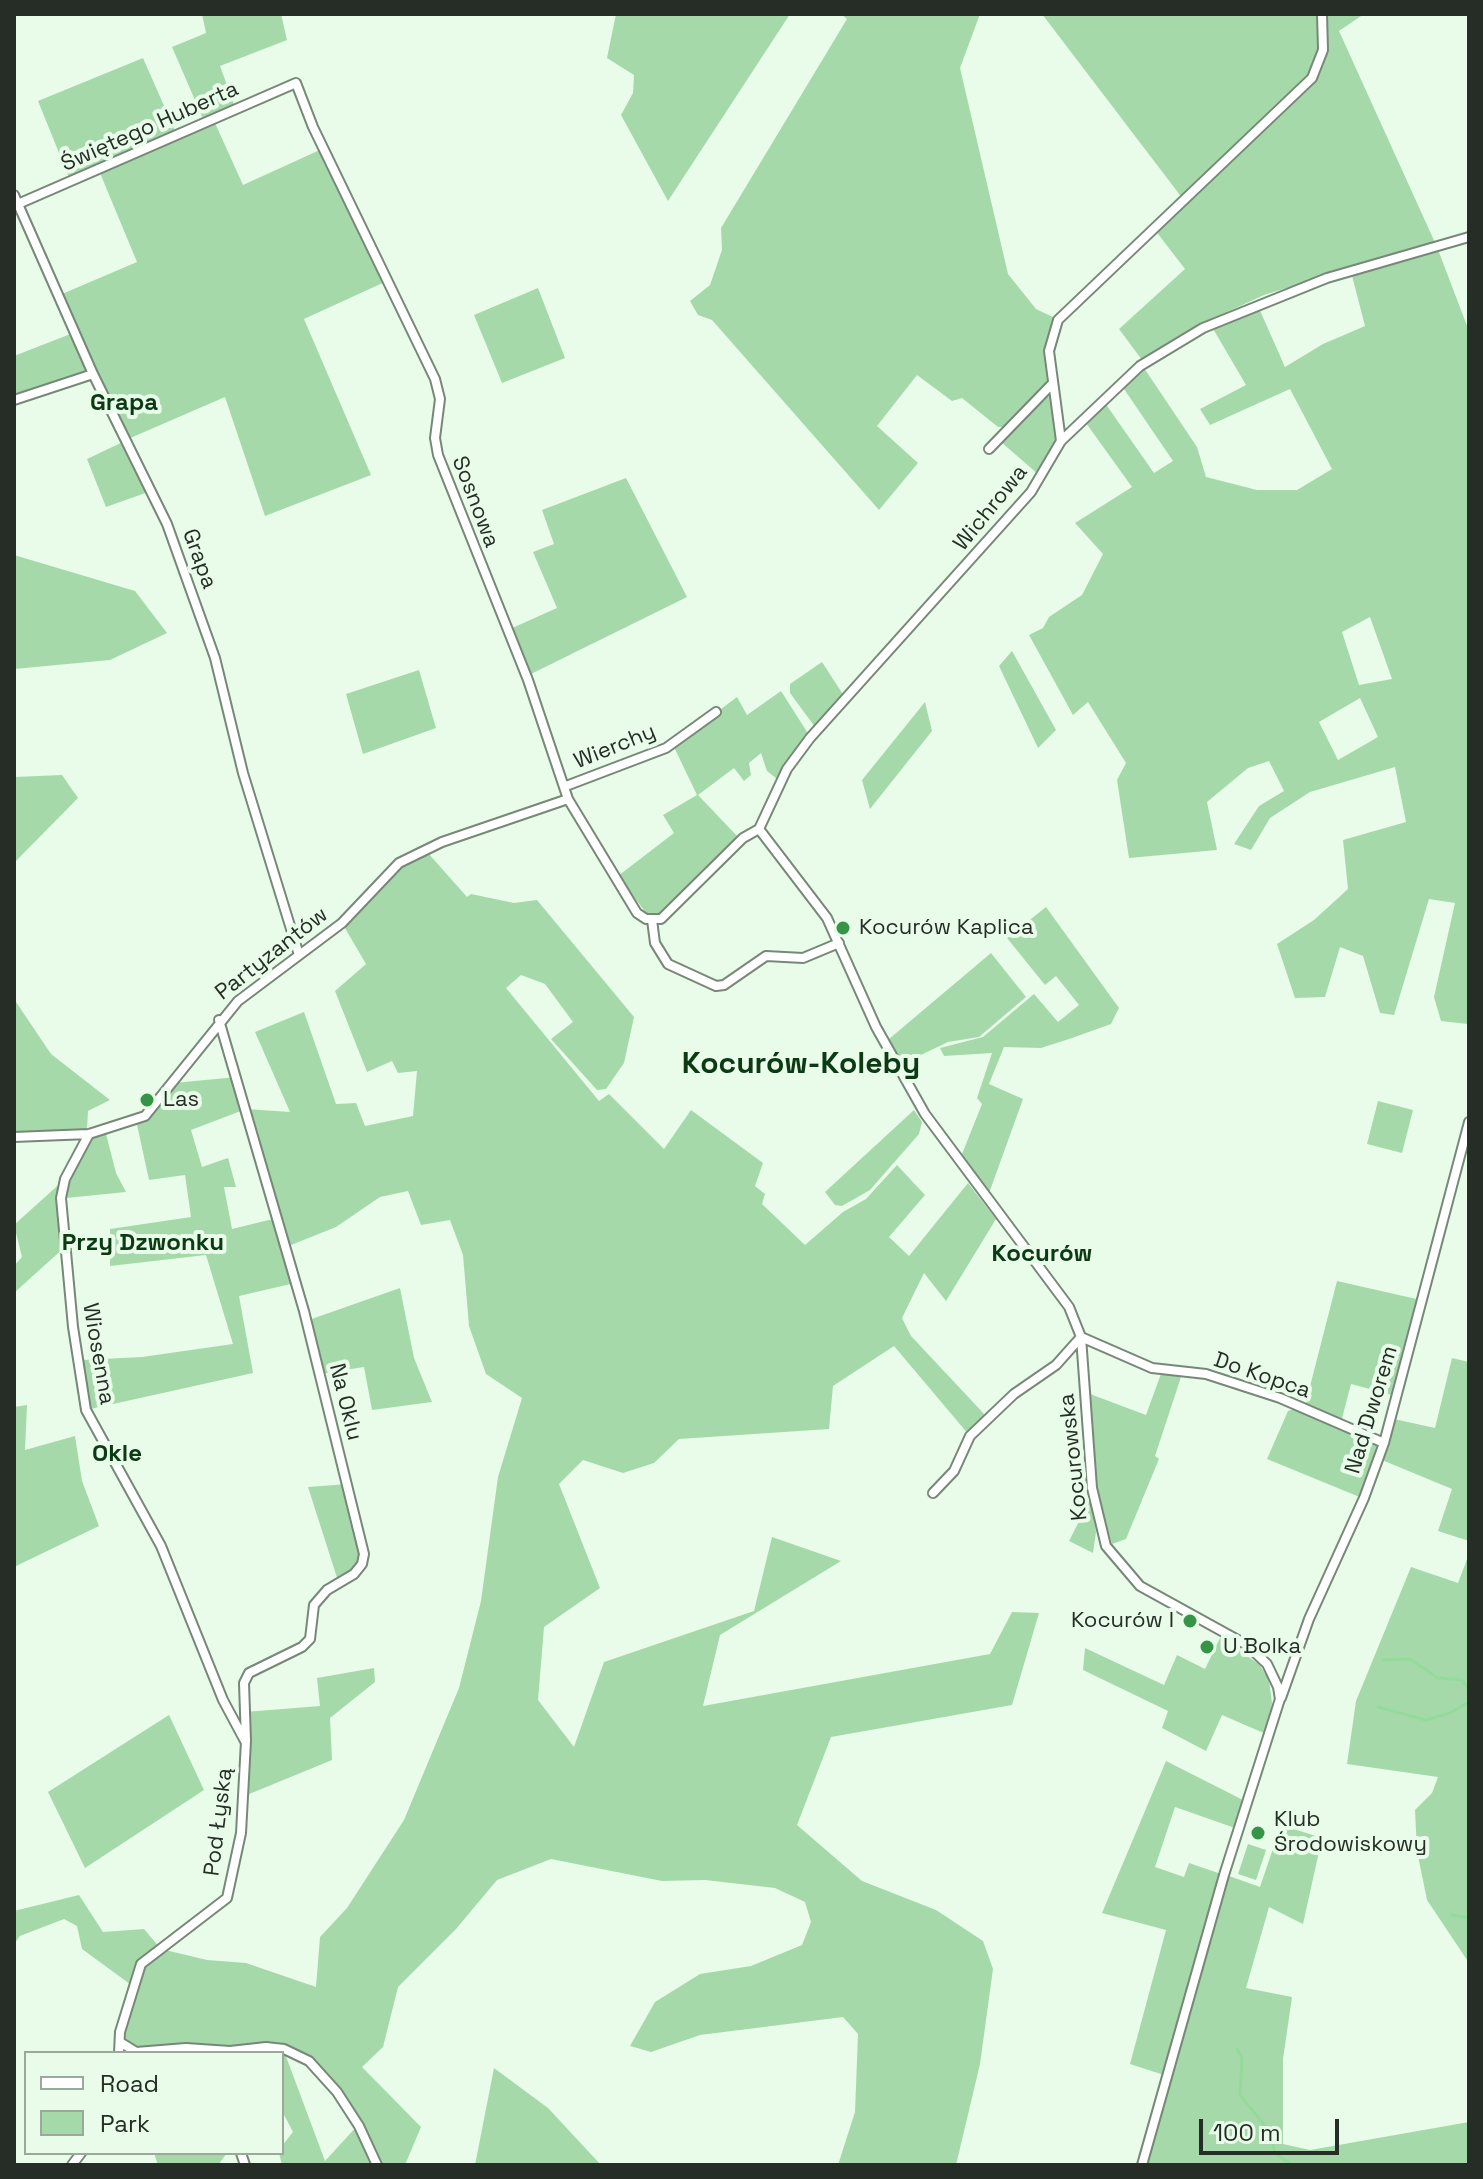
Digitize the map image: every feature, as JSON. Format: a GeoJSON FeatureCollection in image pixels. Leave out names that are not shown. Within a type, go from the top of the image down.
{"type":"FeatureCollection","features":[{"type":"Feature","properties":{"kind":"street"},"geometry":{"type":"LineString","coordinates":[[1061,441],[1049,351],[1058,320],[1312,78],[1323,50],[1322,14]]}},
{"type":"Feature","properties":{"kind":"street","name":"Świętego Huberta"},"geometry":{"type":"LineString","coordinates":[[15,199],[296,83]]}},
{"type":"Feature","properties":{"kind":"street","name":"Sosnowa"},"geometry":{"type":"LineString","coordinates":[[296,83],[313,127],[435,379],[440,399],[435,438],[438,455],[528,680],[568,799],[633,908],[642,918],[652,920]]}},
{"type":"Feature","properties":{"kind":"street","name":"Grapa"},"geometry":{"type":"LineString","coordinates":[[15,199],[93,374],[167,524],[215,658],[243,773],[299,955]]}},
{"type":"Feature","properties":{"kind":"street","name":"Wichrowa"},"geometry":{"type":"LineString","coordinates":[[652,920],[666,917],[743,838],[759,829],[787,769],[810,738],[1006,524],[1031,492],[1061,441],[1140,366],[1203,328],[1327,278],[1469,237]]}},
{"type":"Feature","properties":{"kind":"street"},"geometry":{"type":"LineString","coordinates":[[14,400],[93,374]]}},
{"type":"Feature","properties":{"kind":"street"},"geometry":{"type":"LineString","coordinates":[[989,449],[1053,383]]}},
{"type":"Feature","properties":{"kind":"street","name":"Wierchy"},"geometry":{"type":"LineString","coordinates":[[566,786],[666,748],[716,712]]}},
{"type":"Feature","properties":{"kind":"street","name":"Partyzantów"},"geometry":{"type":"LineString","coordinates":[[14,1137],[89,1134],[145,1116],[219,1020],[238,1001],[342,923],[396,865],[442,842],[568,799]]}},
{"type":"Feature","properties":{"kind":"street","name":"Kocurowska"},"geometry":{"type":"LineString","coordinates":[[759,829],[827,918],[876,1027],[925,1114],[1061,1291],[1081,1337],[1092,1488],[1106,1546],[1140,1586],[1247,1645],[1267,1664],[1280,1699]]}},
{"type":"Feature","properties":{"kind":"street"},"geometry":{"type":"LineString","coordinates":[[652,920],[655,943],[668,964],[716,986],[724,985],[766,956],[803,958],[839,943]]}},
{"type":"Feature","properties":{"kind":"street","name":"Na Oklu"},"geometry":{"type":"LineString","coordinates":[[219,1020],[306,1321],[364,1554],[362,1564],[354,1574],[327,1590],[314,1605],[310,1639],[302,1647],[249,1673],[244,1683],[246,1741]]}},
{"type":"Feature","properties":{"kind":"street","name":"Nad Dworem"},"geometry":{"type":"LineString","coordinates":[[1280,1699],[1309,1619],[1364,1498],[1384,1443],[1469,1122]]}},
{"type":"Feature","properties":{"kind":"street","name":"Wiosenna"},"geometry":{"type":"LineString","coordinates":[[89,1134],[65,1179],[61,1198],[73,1327],[86,1410],[161,1546],[223,1700],[238,1733],[246,1741]]}},
{"type":"Feature","properties":{"kind":"street"},"geometry":{"type":"LineString","coordinates":[[933,1493],[954,1471],[970,1436],[1014,1394],[1056,1365],[1081,1337]]}},
{"type":"Feature","properties":{"kind":"street","name":"Do Kopca"},"geometry":{"type":"LineString","coordinates":[[1081,1337],[1152,1368],[1206,1374],[1280,1398],[1384,1443]]}},
{"type":"Feature","properties":{"kind":"street"},"geometry":{"type":"LineString","coordinates":[[1142,2165],[1224,1875],[1280,1699]]}},
{"type":"Feature","properties":{"kind":"street","name":"Pod Łyską"},"geometry":{"type":"LineString","coordinates":[[119,2051],[141,1964],[227,1898],[241,1833],[246,1741]]}},
{"type":"Feature","properties":{"kind":"street"},"geometry":{"type":"LineString","coordinates":[[120,2042],[134,2051]]}},
{"type":"Feature","properties":{"kind":"street"},"geometry":{"type":"LineString","coordinates":[[238,2051],[266,2047],[284,2049],[309,2061],[344,2103],[377,2165]]}},
{"type":"Feature","properties":{"kind":"street"},"geometry":{"type":"LineString","coordinates":[[148,2051],[186,2048],[220,2051]]}},
{"type":"Feature","properties":{"kind":"green space"},"geometry":{"type":"Polygon","coordinates":[[[202,14],[281,14],[287,40],[220,66],[235,107],[204,121],[172,47],[206,33],[202,14]]]}},
{"type":"Feature","properties":{"kind":"green space"},"geometry":{"type":"Polygon","coordinates":[[[616,14],[790,14],[668,201],[621,115],[633,93],[634,75],[607,58],[616,14]]]}},
{"type":"Feature","properties":{"kind":"green space"},"geometry":{"type":"Polygon","coordinates":[[[841,14],[980,14],[960,68],[1008,274],[1036,309],[1055,318],[1047,339],[1053,383],[1008,427],[998,427],[962,398],[952,401],[917,375],[877,426],[918,463],[879,510],[712,320],[698,315],[690,301],[710,285],[722,250],[721,228],[847,19],[841,14]]]}},
{"type":"Feature","properties":{"kind":"green space"},"geometry":{"type":"Polygon","coordinates":[[[1042,14],[1364,14],[1339,31],[1437,247],[1469,331],[1468,1024],[1441,1021],[1434,997],[1455,903],[1429,899],[1394,1015],[1380,1013],[1363,956],[1340,947],[1325,997],[1295,998],[1277,944],[1314,920],[1348,889],[1343,840],[1406,822],[1395,767],[1310,792],[1270,818],[1251,850],[1234,844],[1259,806],[1284,791],[1269,761],[1248,768],[1207,802],[1217,850],[1129,858],[1117,780],[1126,763],[1088,702],[1073,715],[1029,635],[1043,628],[1049,617],[1082,595],[1103,554],[1075,523],[1132,487],[1086,423],[1105,403],[1154,473],[1173,461],[1122,386],[1144,368],[1197,447],[1206,477],[1257,490],[1297,490],[1332,469],[1290,389],[1210,425],[1200,409],[1246,385],[1212,327],[1258,306],[1285,367],[1323,344],[1365,326],[1350,268],[1264,295],[1203,323],[1142,360],[1119,329],[1185,269],[1155,230],[1186,203],[1042,14]],[[1370,617],[1342,632],[1359,685],[1392,679],[1370,617]],[[1360,698],[1319,722],[1338,760],[1378,737],[1360,698]]]}},
{"type":"Feature","properties":{"kind":"green space"},"geometry":{"type":"Polygon","coordinates":[[[143,58],[176,133],[70,180],[38,101],[143,58]]]}},
{"type":"Feature","properties":{"kind":"green space"},"geometry":{"type":"Polygon","coordinates":[[[215,123],[243,185],[322,149],[387,281],[304,319],[371,475],[265,516],[225,397],[128,439],[151,491],[106,507],[87,459],[127,440],[62,294],[137,262],[100,173],[215,123]]]}},
{"type":"Feature","properties":{"kind":"green space"},"geometry":{"type":"Polygon","coordinates":[[[538,288],[565,358],[502,383],[474,315],[538,288]]]}},
{"type":"Feature","properties":{"kind":"green space"},"geometry":{"type":"Polygon","coordinates":[[[73,333],[90,373],[14,395],[14,356],[73,333]]]}},
{"type":"Feature","properties":{"kind":"green space"},"geometry":{"type":"Polygon","coordinates":[[[1047,396],[1052,398],[1056,441],[1039,475],[1000,441],[1047,396]]]}},
{"type":"Feature","properties":{"kind":"green space"},"geometry":{"type":"Polygon","coordinates":[[[626,478],[687,597],[529,675],[510,629],[557,608],[533,552],[554,544],[542,510],[626,478]]]}},
{"type":"Feature","properties":{"kind":"green space"},"geometry":{"type":"Polygon","coordinates":[[[14,555],[135,591],[167,633],[110,660],[14,669],[14,555]]]}},
{"type":"Feature","properties":{"kind":"green space"},"geometry":{"type":"Polygon","coordinates":[[[1012,651],[1056,730],[1038,748],[999,666],[1012,651]]]}},
{"type":"Feature","properties":{"kind":"green space"},"geometry":{"type":"Polygon","coordinates":[[[822,662],[844,696],[815,727],[790,693],[790,684],[822,662]]]}},
{"type":"Feature","properties":{"kind":"green space"},"geometry":{"type":"Polygon","coordinates":[[[419,670],[436,728],[363,754],[346,694],[419,670]]]}},
{"type":"Feature","properties":{"kind":"green space"},"geometry":{"type":"Polygon","coordinates":[[[781,691],[809,735],[777,779],[767,771],[761,753],[749,763],[751,775],[744,781],[734,768],[698,795],[738,837],[663,914],[647,914],[618,876],[674,833],[663,815],[697,795],[673,745],[737,697],[747,715],[781,691]]]}},
{"type":"Feature","properties":{"kind":"green space"},"geometry":{"type":"Polygon","coordinates":[[[925,702],[932,731],[870,809],[862,780],[925,702]]]}},
{"type":"Feature","properties":{"kind":"green space"},"geometry":{"type":"Polygon","coordinates":[[[62,775],[78,798],[16,861],[14,867],[14,777],[62,775]]]}},
{"type":"Feature","properties":{"kind":"green space"},"geometry":{"type":"Polygon","coordinates":[[[428,853],[467,897],[471,894],[514,903],[537,900],[634,1017],[624,1063],[606,1089],[597,1090],[551,1039],[573,1022],[545,984],[521,975],[506,988],[599,1101],[609,1094],[664,1149],[691,1110],[763,1163],[755,1186],[765,1194],[762,1204],[805,1245],[843,1212],[866,1199],[897,1165],[925,1195],[889,1237],[909,1256],[968,1183],[996,1219],[946,1301],[924,1273],[902,1318],[911,1336],[987,1417],[969,1435],[894,1346],[833,1386],[829,1429],[679,1439],[654,1463],[623,1473],[583,1460],[559,1484],[600,1588],[544,1627],[538,1700],[574,1747],[604,1662],[754,1611],[772,1537],[841,1561],[720,1635],[703,1706],[990,1654],[1012,1612],[1039,1613],[1012,1705],[831,1737],[797,1825],[862,1881],[936,1910],[983,1941],[993,1969],[980,2064],[956,2165],[838,2165],[855,2112],[858,2034],[843,2017],[700,2035],[651,2052],[630,2046],[655,2002],[700,1974],[751,1966],[802,1945],[811,1922],[805,1902],[775,1888],[705,1880],[662,1881],[551,1859],[497,1880],[456,1929],[398,1987],[383,2047],[362,2067],[421,2127],[405,2165],[282,2165],[280,2155],[284,2155],[284,2143],[293,2132],[284,2115],[284,2051],[257,2051],[256,2048],[133,2051],[120,2042],[134,1987],[82,1949],[77,1926],[64,1919],[20,1936],[14,1944],[14,1911],[79,1895],[103,1932],[144,1929],[161,1949],[207,1960],[246,1963],[316,1987],[320,1937],[347,1908],[404,1820],[459,1688],[481,1601],[498,1477],[522,1398],[486,1374],[469,1326],[463,1255],[450,1220],[421,1225],[408,1191],[380,1197],[336,1227],[286,1247],[295,1283],[239,1296],[253,1373],[86,1410],[80,1382],[83,1360],[142,1357],[233,1344],[206,1255],[110,1266],[110,1229],[191,1217],[185,1175],[149,1180],[136,1120],[174,1083],[237,1077],[246,1109],[290,1112],[255,1032],[304,1012],[336,1104],[356,1103],[365,1126],[413,1116],[417,1071],[398,1073],[392,1061],[367,1072],[335,991],[366,964],[342,923],[400,866],[428,853]],[[246,1109],[191,1130],[202,1167],[228,1158],[236,1187],[224,1187],[232,1229],[277,1218],[246,1109]],[[284,2051],[325,2161],[358,2125],[309,2061],[284,2051]]]}},
{"type":"Feature","properties":{"kind":"green space"},"geometry":{"type":"Polygon","coordinates":[[[1046,907],[1119,1008],[1111,1024],[1072,1038],[1041,1048],[1004,1047],[989,1084],[1023,1099],[988,1196],[960,1159],[982,1104],[977,1098],[992,1053],[944,1056],[940,1048],[983,1037],[1034,994],[1058,1022],[1079,1005],[1056,976],[1045,985],[1007,938],[1046,907]]]}},
{"type":"Feature","properties":{"kind":"green space"},"geometry":{"type":"Polygon","coordinates":[[[991,953],[1026,997],[979,1037],[948,1042],[902,1064],[889,1039],[991,953]]]}},
{"type":"Feature","properties":{"kind":"green space"},"geometry":{"type":"Polygon","coordinates":[[[14,999],[51,1054],[110,1100],[88,1111],[87,1129],[44,1134],[14,1131],[14,999]]]}},
{"type":"Feature","properties":{"kind":"green space"},"geometry":{"type":"Polygon","coordinates":[[[1378,1101],[1413,1110],[1402,1153],[1367,1144],[1378,1101]]]}},
{"type":"Feature","properties":{"kind":"green space"},"geometry":{"type":"Polygon","coordinates":[[[914,1110],[922,1122],[919,1134],[870,1190],[842,1206],[835,1205],[825,1192],[914,1110]]]}},
{"type":"Feature","properties":{"kind":"green space"},"geometry":{"type":"Polygon","coordinates":[[[105,1130],[116,1173],[126,1192],[66,1198],[66,1246],[14,1293],[14,1266],[22,1257],[14,1225],[65,1179],[89,1134],[105,1130]]]}},
{"type":"Feature","properties":{"kind":"green space"},"geometry":{"type":"Polygon","coordinates":[[[1337,1281],[1421,1300],[1396,1396],[1351,1384],[1341,1422],[1305,1406],[1337,1281]]]}},
{"type":"Feature","properties":{"kind":"green space"},"geometry":{"type":"Polygon","coordinates":[[[400,1288],[414,1358],[432,1402],[372,1410],[364,1367],[320,1374],[306,1321],[400,1288]]]}},
{"type":"Feature","properties":{"kind":"green space"},"geometry":{"type":"Polygon","coordinates":[[[1452,1358],[1469,1362],[1469,1541],[1438,1531],[1452,1489],[1382,1460],[1394,1419],[1435,1428],[1452,1358]]]}},
{"type":"Feature","properties":{"kind":"green space"},"geometry":{"type":"Polygon","coordinates":[[[1162,1371],[1182,1374],[1155,1456],[1159,1459],[1126,1539],[1112,1544],[1098,1497],[1090,1394],[1146,1415],[1162,1371]]]}},
{"type":"Feature","properties":{"kind":"green space"},"geometry":{"type":"Polygon","coordinates":[[[27,1405],[25,1450],[75,1436],[82,1481],[99,1526],[14,1567],[14,1407],[27,1405]]]}},
{"type":"Feature","properties":{"kind":"green space"},"geometry":{"type":"Polygon","coordinates":[[[1294,1409],[1377,1444],[1362,1498],[1267,1459],[1288,1411],[1294,1409]]]}},
{"type":"Feature","properties":{"kind":"green space"},"geometry":{"type":"Polygon","coordinates":[[[348,1484],[362,1564],[339,1584],[308,1487],[348,1484]]]}},
{"type":"Feature","properties":{"kind":"green space"},"geometry":{"type":"Polygon","coordinates":[[[1091,1498],[1096,1532],[1093,1553],[1069,1541],[1091,1498]]]}},
{"type":"Feature","properties":{"kind":"green space"},"geometry":{"type":"Polygon","coordinates":[[[1469,1554],[1469,1963],[1427,1900],[1417,1851],[1415,1810],[1432,1793],[1438,1777],[1347,1764],[1356,1701],[1411,1567],[1458,1583],[1469,1554]]]}},
{"type":"Feature","properties":{"kind":"green space"},"geometry":{"type":"Polygon","coordinates":[[[1220,1638],[1259,1664],[1269,1680],[1272,1703],[1266,1734],[1222,1715],[1206,1751],[1162,1728],[1168,1711],[1083,1670],[1085,1648],[1164,1685],[1177,1655],[1205,1669],[1220,1638]]]}},
{"type":"Feature","properties":{"kind":"green space"},"geometry":{"type":"Polygon","coordinates":[[[374,1668],[375,1682],[330,1718],[332,1760],[242,1797],[245,1712],[320,1706],[317,1678],[374,1668]]]}},
{"type":"Feature","properties":{"kind":"green space"},"geometry":{"type":"Polygon","coordinates":[[[169,1715],[204,1790],[85,1868],[48,1792],[169,1715]]]}},
{"type":"Feature","properties":{"kind":"green space"},"geometry":{"type":"Polygon","coordinates":[[[1166,1761],[1245,1801],[1235,1828],[1175,1807],[1155,1867],[1184,1877],[1189,1863],[1224,1875],[1208,1943],[1229,1876],[1260,1887],[1281,1825],[1322,1838],[1303,1924],[1269,1907],[1246,1988],[1292,1997],[1283,2059],[1283,2144],[1310,2150],[1469,2122],[1469,2165],[1142,2165],[1167,2076],[1130,2064],[1166,1930],[1102,1913],[1166,1761]]]}},
{"type":"Feature","properties":{"kind":"green space"},"geometry":{"type":"Polygon","coordinates":[[[1248,1844],[1266,1850],[1256,1880],[1238,1874],[1248,1844]]]}},
{"type":"Feature","properties":{"kind":"green space"},"geometry":{"type":"Polygon","coordinates":[[[494,2068],[548,2108],[601,2165],[475,2165],[494,2068]]]}},
{"type":"Feature","properties":{"kind":"green space"},"geometry":{"type":"Polygon","coordinates":[[[155,2155],[226,2155],[218,2165],[158,2165],[155,2155]]]}},
{"type":"Feature","properties":{"kind":"waterway"},"geometry":{"type":"LineString","coordinates":[[1383,1660],[1410,1659],[1438,1678],[1462,1680],[1469,1689]]}},
{"type":"Feature","properties":{"kind":"waterway"},"geometry":{"type":"LineString","coordinates":[[1378,1707],[1426,1720],[1450,1713],[1469,1702]]}},
{"type":"Feature","properties":{"kind":"waterway"},"geometry":{"type":"LineString","coordinates":[[1452,1915],[1469,1918]]}},
{"type":"Feature","properties":{"kind":"waterway"},"geometry":{"type":"LineString","coordinates":[[1237,2049],[1242,2058],[1240,2095],[1270,2132],[1275,2153],[1291,2165]]}},
{"type":"Feature","properties":{"kind":"place","name":"Kocurów Kaplica"},"geometry":{"type":"Point","coordinates":[843,928]}},
{"type":"Feature","properties":{"kind":"place","name":"Las"},"geometry":{"type":"Point","coordinates":[147,1100]}},
{"type":"Feature","properties":{"kind":"place","name":"Kocurów I"},"geometry":{"type":"Point","coordinates":[1190,1621]}},
{"type":"Feature","properties":{"kind":"place","name":"U Bolka"},"geometry":{"type":"Point","coordinates":[1207,1647]}},
{"type":"Feature","properties":{"kind":"place","name":"Klub Środowiskowy"},"geometry":{"type":"Point","coordinates":[1258,1833]}},
{"type":"Feature","properties":{"kind":"district","name":"Grapa"},"geometry":{"type":"Point","coordinates":[124,403]}},
{"type":"Feature","properties":{"kind":"district","name":"Kocurów-Koleby"},"geometry":{"type":"Point","coordinates":[801,1065]}},
{"type":"Feature","properties":{"kind":"district","name":"Przy Dzwonku"},"geometry":{"type":"Point","coordinates":[143,1243]}},
{"type":"Feature","properties":{"kind":"district","name":"Kocurów"},"geometry":{"type":"Point","coordinates":[1042,1254]}},
{"type":"Feature","properties":{"kind":"district","name":"Okle"},"geometry":{"type":"Point","coordinates":[117,1454]}}]}
